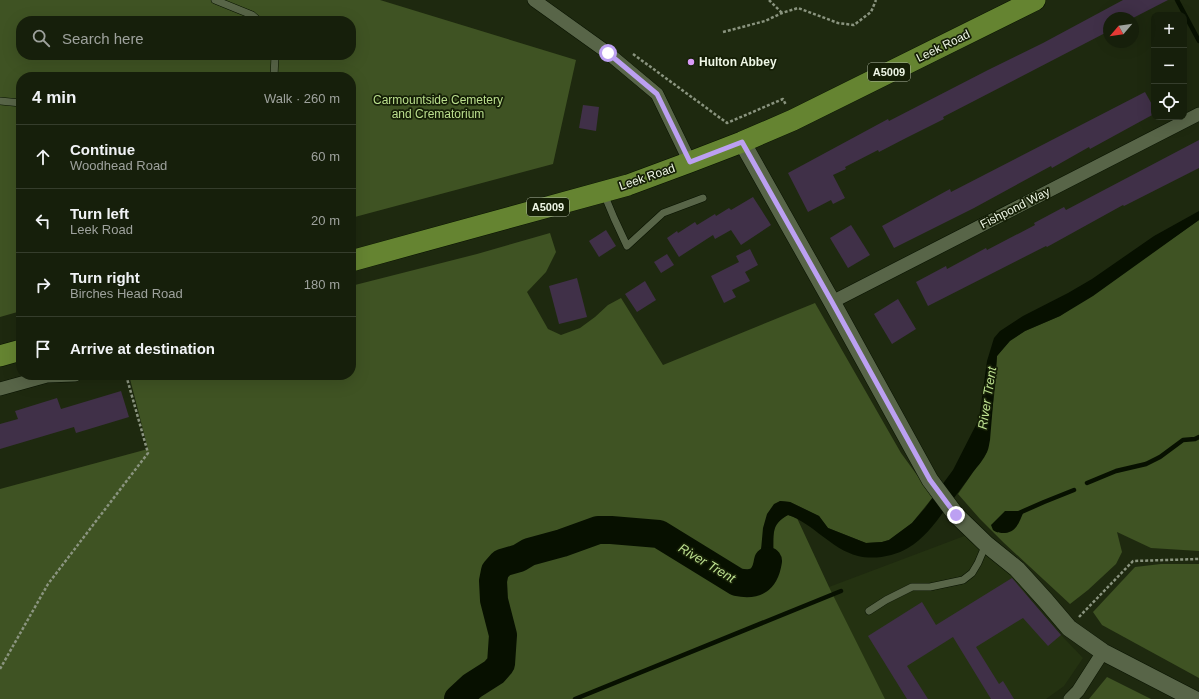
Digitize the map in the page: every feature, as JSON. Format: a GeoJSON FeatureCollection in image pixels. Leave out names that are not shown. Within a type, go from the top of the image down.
{"type":"FeatureCollection","features":[{"type":"Feature","properties":{"kind":"main road","name":"Leek Road"},"geometry":{"type":"LineString","coordinates":[[356,260],[628,185],[690,162],[793,120],[1035,0]]}},
{"type":"Feature","properties":{"kind":"main road"},"geometry":{"type":"LineString","coordinates":[[0,356],[16,351]]}},
{"type":"Feature","properties":{"kind":"street"},"geometry":{"type":"LineString","coordinates":[[536,0],[608,53],[657,94],[690,162]]}},
{"type":"Feature","properties":{"kind":"street","name":"Fishpond Way"},"geometry":{"type":"LineString","coordinates":[[832,302],[1199,114]]}},
{"type":"Feature","properties":{"kind":"street"},"geometry":{"type":"LineString","coordinates":[[742,142],[930,480],[956,515],[986,544],[1017,569],[1068,628],[1103,652],[1194,699]]}},
{"type":"Feature","properties":{"kind":"street"},"geometry":{"type":"LineString","coordinates":[[0,389],[33,380]]}},
{"type":"Feature","properties":{"kind":"street"},"geometry":{"type":"LineString","coordinates":[[1070,699],[1078,691],[1103,652]]}},
{"type":"Feature","properties":{"kind":"lane"},"geometry":{"type":"LineString","coordinates":[[215,0],[253,16]]}},
{"type":"Feature","properties":{"kind":"lane"},"geometry":{"type":"LineString","coordinates":[[274,72],[275,60]]}},
{"type":"Feature","properties":{"kind":"lane"},"geometry":{"type":"LineString","coordinates":[[0,101],[16,103]]}},
{"type":"Feature","properties":{"kind":"lane"},"geometry":{"type":"LineString","coordinates":[[603,192],[627,246],[663,213],[702,198]]}},
{"type":"Feature","properties":{"kind":"lane"},"geometry":{"type":"LineString","coordinates":[[869,611],[886,600],[912,587],[930,587],[963,580],[972,573],[986,544]]}},
{"type":"Feature","properties":{"kind":"path"},"geometry":{"type":"LineString","coordinates":[[769,0],[782,13]]}},
{"type":"Feature","properties":{"kind":"path"},"geometry":{"type":"LineString","coordinates":[[723,32],[765,21],[782,13],[798,8],[838,23],[854,25],[871,12],[876,0]]}},
{"type":"Feature","properties":{"kind":"path"},"geometry":{"type":"LineString","coordinates":[[631,52],[727,123],[783,99],[793,120]]}},
{"type":"Feature","properties":{"kind":"path"},"geometry":{"type":"LineString","coordinates":[[0,669],[48,584],[148,453],[127,380]]}},
{"type":"Feature","properties":{"kind":"path"},"geometry":{"type":"LineString","coordinates":[[1068,628],[1133,561],[1199,559]]}},
{"type":"Feature","properties":{"kind":"shaded area"},"geometry":{"type":"Polygon","coordinates":[[[967,535],[1015,576],[1031,601],[1083,658],[1064,686],[1046,699],[885,699],[829,587],[967,535]]]}},
{"type":"Feature","properties":{"kind":"green space","name":"Carmountside Cemetery and Crematorium"},"geometry":{"type":"Polygon","coordinates":[[[0,0],[380,0],[576,60],[553,164],[356,217],[356,72],[16,72],[16,312],[0,317],[0,0]]]}},
{"type":"Feature","properties":{"kind":"green space"},"geometry":{"type":"Polygon","coordinates":[[[1199,220],[1199,551],[1151,548],[1117,532],[1122,552],[1116,564],[1088,590],[1070,604],[1004,543],[958,494],[987,452],[995,388],[997,356],[1010,340],[1025,331],[1060,316],[1199,220]]]}},
{"type":"Feature","properties":{"kind":"green space"},"geometry":{"type":"Polygon","coordinates":[[[550,233],[556,252],[546,272],[527,292],[548,329],[561,335],[580,328],[608,305],[621,298],[663,365],[815,303],[901,453],[933,497],[912,523],[889,540],[866,543],[828,528],[819,516],[790,502],[780,501],[761,549],[756,571],[750,577],[742,576],[746,593],[759,591],[773,554],[774,531],[776,524],[788,515],[797,518],[829,587],[885,699],[0,699],[0,489],[148,449],[130,380],[356,380],[356,285],[477,254],[550,233]]]}},
{"type":"Feature","properties":{"kind":"green space"},"geometry":{"type":"Polygon","coordinates":[[[1161,564],[1199,564],[1199,678],[1102,625],[1093,612],[1135,567],[1161,564]]]}},
{"type":"Feature","properties":{"kind":"green space"},"geometry":{"type":"Polygon","coordinates":[[[1107,677],[1151,699],[1089,699],[1107,677]]]}},
{"type":"Feature","properties":{"kind":"water"},"geometry":{"type":"Polygon","coordinates":[[[1199,211],[1199,220],[1093,296],[1060,316],[1025,331],[1010,341],[997,356],[988,450],[963,487],[919,540],[903,551],[891,555],[871,558],[858,556],[839,548],[806,524],[788,515],[779,522],[775,529],[771,568],[767,581],[759,590],[753,593],[746,593],[741,576],[750,577],[756,571],[760,561],[763,528],[767,514],[774,504],[780,501],[790,502],[819,516],[828,528],[866,543],[889,540],[912,523],[953,470],[979,419],[987,361],[994,338],[1000,331],[1023,316],[1092,279],[1154,236],[1199,211]]]}},
{"type":"Feature","properties":{"kind":"water"},"geometry":{"type":"Polygon","coordinates":[[[1005,511],[1024,511],[1018,525],[1015,528],[1005,533],[996,532],[993,530],[991,525],[1005,511]]]}},
{"type":"Feature","properties":{"kind":"building"},"geometry":{"type":"Polygon","coordinates":[[[1123,0],[1168,0],[1139,15],[1139,12],[1103,12],[1103,34],[943,117],[944,119],[879,152],[878,150],[845,167],[846,169],[833,175],[845,198],[833,204],[831,200],[808,212],[788,173],[888,119],[889,121],[1043,43],[1123,0]]]}},
{"type":"Feature","properties":{"kind":"building"},"geometry":{"type":"Polygon","coordinates":[[[1145,92],[1151,103],[1151,116],[1090,149],[1089,147],[1052,168],[1051,166],[974,208],[894,248],[882,226],[950,189],[951,192],[1145,92]]]}},
{"type":"Feature","properties":{"kind":"building"},"geometry":{"type":"Polygon","coordinates":[[[583,105],[599,107],[596,131],[579,128],[583,105]]]}},
{"type":"Feature","properties":{"kind":"building"},"geometry":{"type":"Polygon","coordinates":[[[1199,140],[1199,168],[1124,206],[1123,205],[1047,247],[1046,246],[928,306],[916,282],[946,266],[947,269],[986,248],[987,250],[1035,225],[1034,223],[1064,207],[1066,210],[1199,140]]]}},
{"type":"Feature","properties":{"kind":"building"},"geometry":{"type":"Polygon","coordinates":[[[753,197],[771,225],[741,245],[731,230],[715,239],[713,235],[679,257],[667,238],[695,222],[697,225],[715,214],[716,216],[729,208],[731,210],[753,197]]]}},
{"type":"Feature","properties":{"kind":"building"},"geometry":{"type":"Polygon","coordinates":[[[851,225],[870,255],[848,268],[830,238],[851,225]]]}},
{"type":"Feature","properties":{"kind":"building"},"geometry":{"type":"Polygon","coordinates":[[[606,230],[616,246],[599,257],[589,241],[606,230]]]}},
{"type":"Feature","properties":{"kind":"building"},"geometry":{"type":"Polygon","coordinates":[[[750,249],[758,265],[745,272],[750,281],[732,290],[736,297],[724,303],[711,276],[739,262],[736,256],[750,249]]]}},
{"type":"Feature","properties":{"kind":"building"},"geometry":{"type":"Polygon","coordinates":[[[667,254],[674,265],[661,273],[654,262],[667,254]]]}},
{"type":"Feature","properties":{"kind":"building"},"geometry":{"type":"Polygon","coordinates":[[[577,278],[587,317],[559,324],[549,286],[577,278]]]}},
{"type":"Feature","properties":{"kind":"building"},"geometry":{"type":"Polygon","coordinates":[[[645,281],[656,300],[637,312],[625,294],[645,281]]]}},
{"type":"Feature","properties":{"kind":"building"},"geometry":{"type":"Polygon","coordinates":[[[898,299],[916,329],[892,344],[874,314],[898,299]]]}},
{"type":"Feature","properties":{"kind":"building"},"geometry":{"type":"Polygon","coordinates":[[[121,391],[129,417],[76,433],[74,427],[0,449],[0,424],[18,419],[15,411],[57,398],[61,409],[121,391]]]}},
{"type":"Feature","properties":{"kind":"building"},"geometry":{"type":"Polygon","coordinates":[[[1012,578],[1061,635],[1048,646],[1023,618],[976,647],[999,684],[1003,681],[1014,699],[991,699],[953,637],[907,666],[928,699],[907,699],[868,636],[922,602],[936,625],[1012,578]]]}},
{"type":"Feature","properties":{"kind":"waterway"},"geometry":{"type":"LineString","coordinates":[[1177,0],[1199,41]]}},
{"type":"Feature","properties":{"kind":"waterway"},"geometry":{"type":"LineString","coordinates":[[1087,483],[1116,471],[1146,464],[1160,457],[1183,440],[1195,439],[1199,437]]}},
{"type":"Feature","properties":{"kind":"waterway"},"geometry":{"type":"LineString","coordinates":[[1019,513],[1074,490]]}},
{"type":"Feature","properties":{"kind":"waterway","name":"River Trent"},"geometry":{"type":"LineString","coordinates":[[458,699],[472,686],[494,672],[501,664],[503,635],[494,600],[493,581],[495,571],[502,563],[519,558],[529,552],[562,543],[598,530],[659,534],[737,582],[749,583],[758,580],[765,573],[768,561]]}},
{"type":"Feature","properties":{"kind":"waterway"},"geometry":{"type":"LineString","coordinates":[[575,699],[841,591]]}},
{"type":"Feature","properties":{"kind":"place","name":"Hulton Abbey"},"geometry":{"type":"Point","coordinates":[691,62]}},
{"type":"Feature","properties":{"kind":"route"},"geometry":{"type":"LineString","coordinates":[[608,53],[657,94],[690,162],[742,142],[930,480],[956,515]]}}]}
